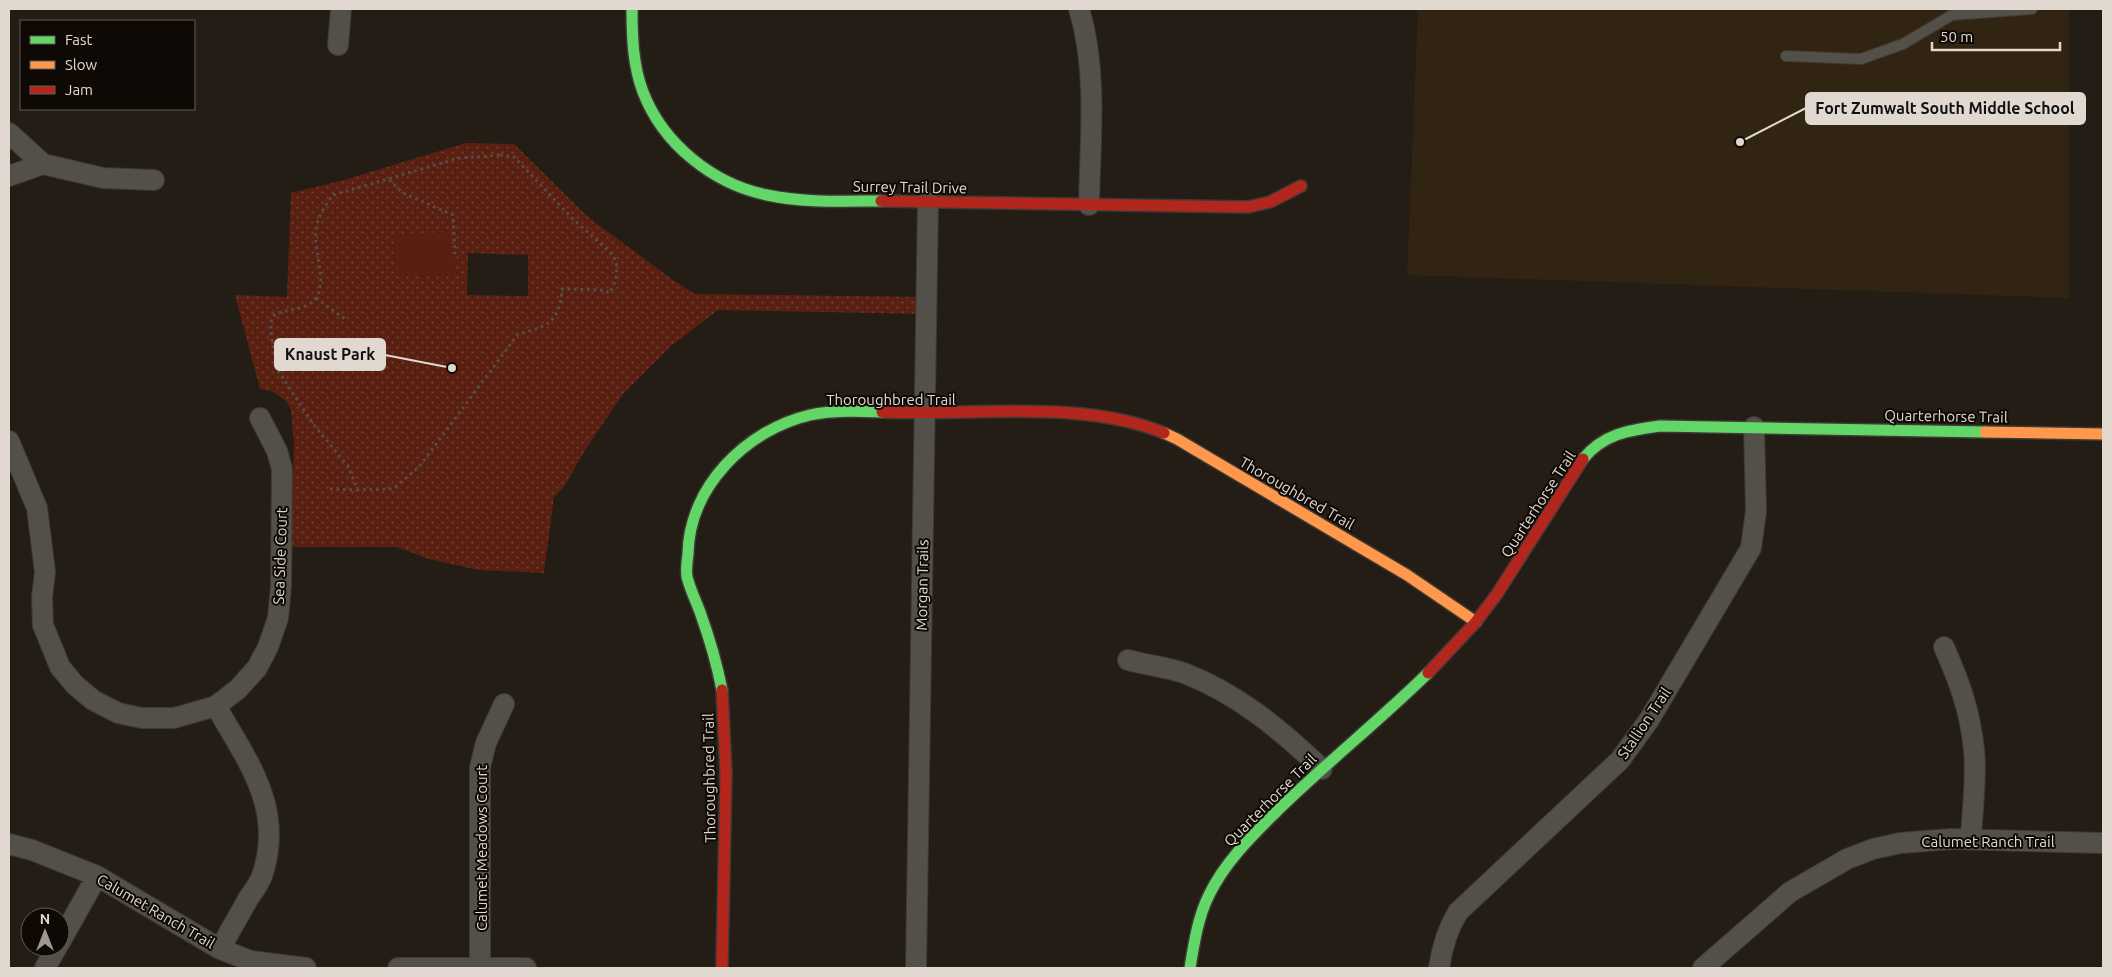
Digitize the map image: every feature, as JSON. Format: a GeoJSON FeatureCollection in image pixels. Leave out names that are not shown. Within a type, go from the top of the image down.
{"type":"FeatureCollection","features":[{"type":"Feature","properties":{"kind":"street"},"geometry":{"type":"LineString","coordinates":[[338,46],[341,9]]}},
{"type":"Feature","properties":{"kind":"street","name":"Surrey Trail Drive"},"geometry":{"type":"LineString","coordinates":[[632,9],[636,63],[644,93],[661,125],[681,150],[712,174],[744,189],[779,198],[1089,206],[1248,207],[1270,202],[1301,186]]}},
{"type":"Feature","properties":{"kind":"street"},"geometry":{"type":"LineString","coordinates":[[1079,9],[1089,60],[1091,115],[1089,206]]}},
{"type":"Feature","properties":{"kind":"street"},"geometry":{"type":"LineString","coordinates":[[9,133],[43,164],[103,178],[154,180]]}},
{"type":"Feature","properties":{"kind":"street"},"geometry":{"type":"LineString","coordinates":[[9,176],[43,164]]}},
{"type":"Feature","properties":{"kind":"street","name":"Morgan Trails"},"geometry":{"type":"LineString","coordinates":[[916,968],[928,202]]}},
{"type":"Feature","properties":{"kind":"street","name":"Thoroughbred Trail"},"geometry":{"type":"LineString","coordinates":[[722,968],[726,773],[722,688],[706,631],[687,576],[688,537],[700,502],[723,466],[748,445],[775,428],[810,415],[856,411],[924,414],[1054,412],[1113,418],[1140,424],[1176,439],[1407,575],[1476,622]]}},
{"type":"Feature","properties":{"kind":"street","name":"Sea Side Court"},"geometry":{"type":"LineString","coordinates":[[9,441],[37,508],[45,572],[42,597],[43,625],[60,667],[75,684],[94,700],[118,713],[142,718],[174,718],[197,713],[216,706],[238,689],[257,668],[268,647],[278,618],[281,586],[282,469],[277,451],[260,418]]}},
{"type":"Feature","properties":{"kind":"street","name":"Quarterhorse Trail"},"geometry":{"type":"LineString","coordinates":[[1190,968],[1196,930],[1209,895],[1231,859],[1322,769],[1397,704],[1442,661],[1476,622],[1502,587],[1576,469],[1596,445],[1624,431],[1660,426],[2103,434]]}},
{"type":"Feature","properties":{"kind":"street","name":"Stallion Trail"},"geometry":{"type":"LineString","coordinates":[[1439,968],[1442,944],[1458,912],[1620,760],[1649,720],[1751,548],[1756,511],[1754,427]]}},
{"type":"Feature","properties":{"kind":"street"},"geometry":{"type":"LineString","coordinates":[[1944,647],[1961,686],[1968,713],[1974,752],[1971,839]]}},
{"type":"Feature","properties":{"kind":"street"},"geometry":{"type":"LineString","coordinates":[[1128,660],[1182,673],[1229,694],[1262,715],[1286,734],[1322,769]]}},
{"type":"Feature","properties":{"kind":"street","name":"Calumet Meadows Court"},"geometry":{"type":"LineString","coordinates":[[480,967],[480,767],[486,744],[504,704]]}},
{"type":"Feature","properties":{"kind":"street"},"geometry":{"type":"LineString","coordinates":[[216,706],[259,782],[266,802],[269,826],[267,851],[261,877],[220,949]]}},
{"type":"Feature","properties":{"kind":"street","name":"Calumet Ranch Trail"},"geometry":{"type":"LineString","coordinates":[[1703,968],[1790,892],[1847,860],[1873,849],[1900,843],[1951,838],[2103,843]]}},
{"type":"Feature","properties":{"kind":"street","name":"Calumet Ranch Trail"},"geometry":{"type":"LineString","coordinates":[[9,844],[32,850],[97,876],[220,949],[251,961],[306,968]]}},
{"type":"Feature","properties":{"kind":"street"},"geometry":{"type":"LineString","coordinates":[[70,924],[97,876]]}},
{"type":"Feature","properties":{"kind":"street"},"geometry":{"type":"LineString","coordinates":[[398,968],[526,968]]}},
{"type":"Feature","properties":{"kind":"lane"},"geometry":{"type":"LineString","coordinates":[[1786,56],[1862,58],[1903,44],[1952,15],[2032,9]]}},
{"type":"Feature","properties":{"kind":"path"},"geometry":{"type":"LineString","coordinates":[[330,489],[358,490],[393,488],[419,467],[518,334],[544,328],[558,314],[562,289],[603,290],[610,293],[616,280],[617,266],[613,255],[572,218],[514,157],[500,155],[459,158],[333,195],[326,204],[316,229],[321,287],[316,298],[310,304],[275,314],[271,321],[271,334],[277,369],[313,424],[348,466],[358,490]]}},
{"type":"Feature","properties":{"kind":"path"},"geometry":{"type":"LineString","coordinates":[[388,179],[403,193],[453,214],[455,254]]}},
{"type":"Feature","properties":{"kind":"path"},"geometry":{"type":"LineString","coordinates":[[316,298],[345,319]]}},
{"type":"Feature","properties":{"kind":"shaded area"},"geometry":{"type":"Polygon","coordinates":[[[1418,9],[2069,9],[2069,298],[1407,275],[1418,9]]]}},
{"type":"Feature","properties":{"kind":"shaded area"},"geometry":{"type":"Polygon","coordinates":[[[466,143],[514,144],[589,218],[695,294],[926,297],[926,314],[718,310],[670,347],[623,394],[585,450],[564,487],[554,497],[544,573],[479,570],[429,559],[397,547],[291,547],[294,445],[291,410],[286,401],[272,391],[260,389],[235,295],[287,297],[291,193],[344,180],[466,143]],[[468,253],[467,295],[528,296],[528,255],[468,253]]]}},
{"type":"Feature","properties":{"kind":"shaded area"},"geometry":{"type":"Polygon","coordinates":[[[451,232],[454,274],[398,276],[395,234],[451,232]]]}},
{"type":"Feature","properties":{"kind":"traffic: fast"},"geometry":{"type":"LineString","coordinates":[[632,9],[635,62],[643,92],[663,128],[692,159],[728,182],[747,190],[767,195],[810,200],[881,201]]}},
{"type":"Feature","properties":{"kind":"traffic: fast"},"geometry":{"type":"LineString","coordinates":[[722,690],[710,641],[687,577],[691,529],[698,506],[710,485],[725,465],[744,448],[764,434],[786,423],[810,415],[828,412],[882,412]]}},
{"type":"Feature","properties":{"kind":"traffic: fast"},"geometry":{"type":"LineString","coordinates":[[1583,459],[1599,444],[1617,435],[1638,429],[1660,426],[1985,432]]}},
{"type":"Feature","properties":{"kind":"traffic: fast"},"geometry":{"type":"LineString","coordinates":[[1190,968],[1197,930],[1205,903],[1215,883],[1239,851],[1295,794],[1428,673]]}},
{"type":"Feature","properties":{"kind":"traffic: slow"},"geometry":{"type":"LineString","coordinates":[[1985,432],[2103,434]]}},
{"type":"Feature","properties":{"kind":"traffic: slow"},"geometry":{"type":"LineString","coordinates":[[1164,433],[1407,575],[1476,622]]}},
{"type":"Feature","properties":{"kind":"traffic: jam"},"geometry":{"type":"LineString","coordinates":[[881,201],[1248,207],[1270,202],[1301,186]]}},
{"type":"Feature","properties":{"kind":"traffic: jam"},"geometry":{"type":"LineString","coordinates":[[882,412],[1062,412],[1132,422],[1164,433]]}},
{"type":"Feature","properties":{"kind":"traffic: jam"},"geometry":{"type":"LineString","coordinates":[[1428,673],[1475,623],[1497,594],[1583,459]]}},
{"type":"Feature","properties":{"kind":"traffic: jam"},"geometry":{"type":"LineString","coordinates":[[722,690],[726,773],[722,968]]}},
{"type":"Feature","properties":{"kind":"place","name":"Fort Zumwalt South Middle School"},"geometry":{"type":"Point","coordinates":[1740,142]}},
{"type":"Feature","properties":{"kind":"place","name":"Knaust Park"},"geometry":{"type":"Point","coordinates":[452,368]}}]}
